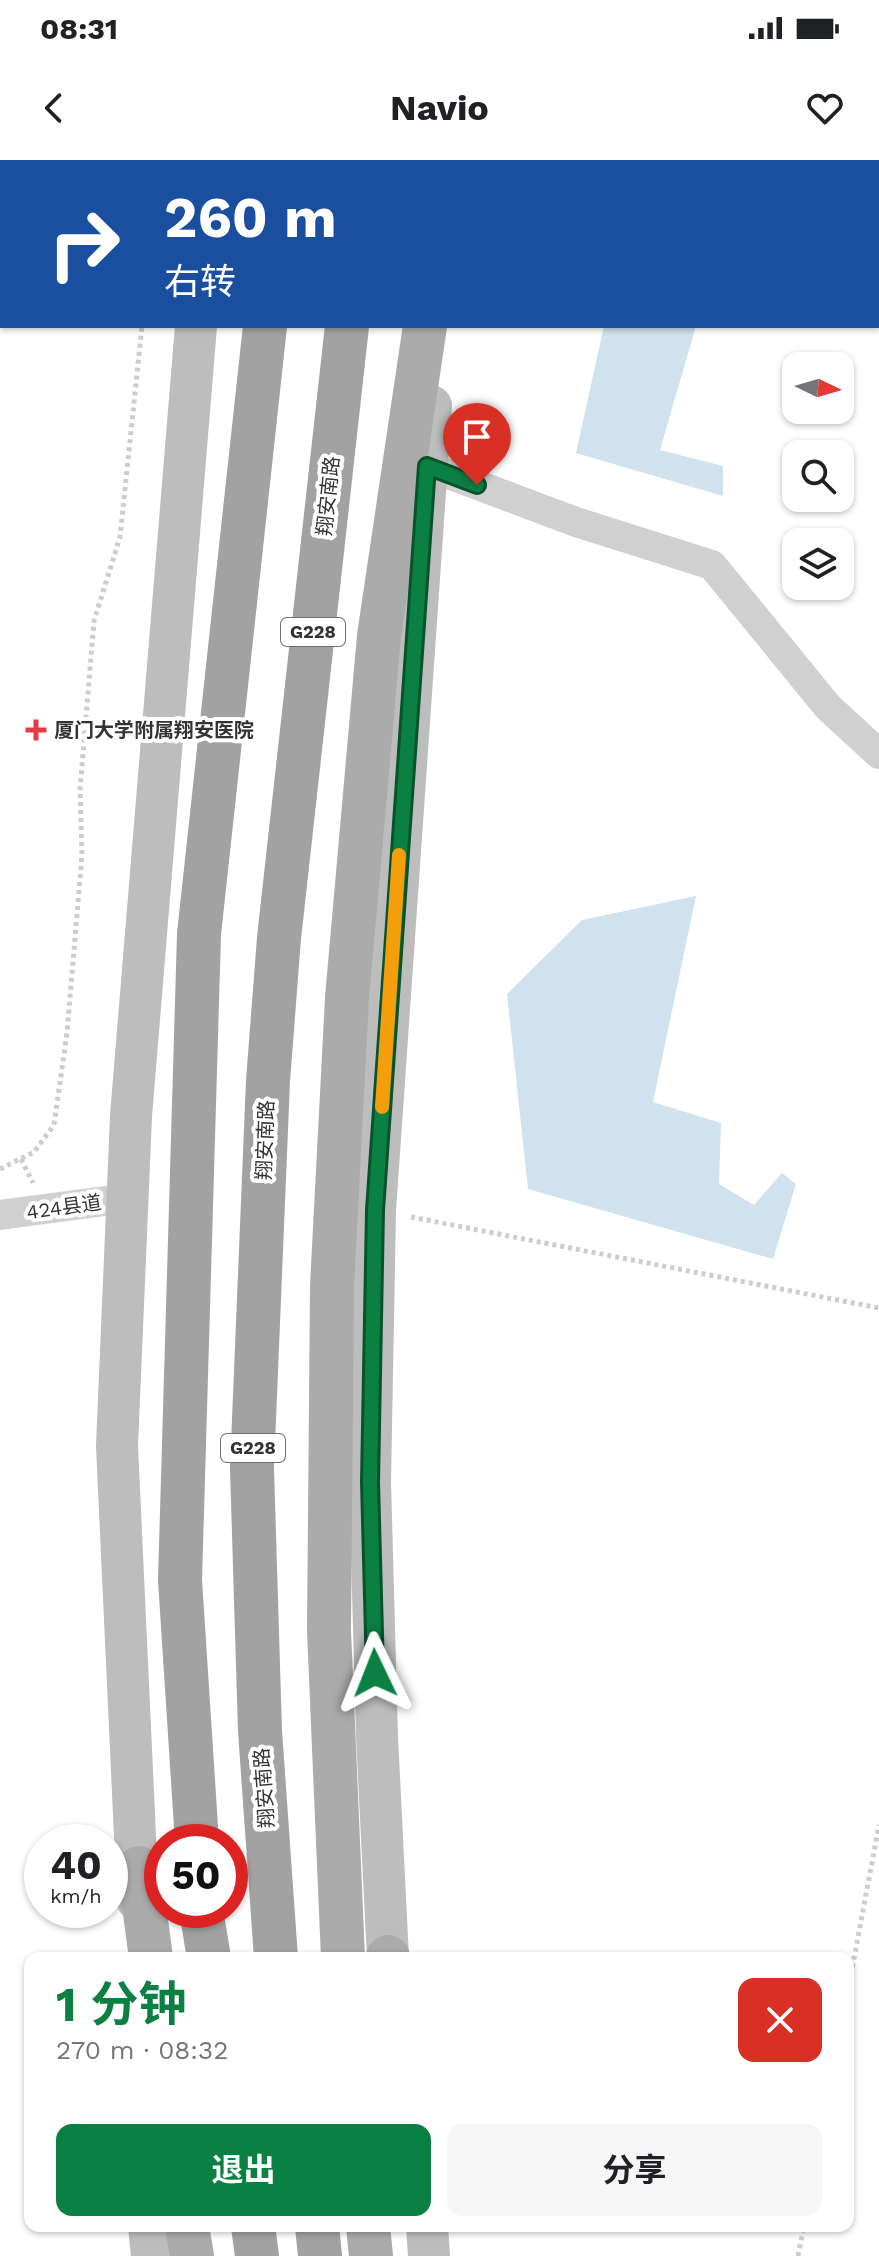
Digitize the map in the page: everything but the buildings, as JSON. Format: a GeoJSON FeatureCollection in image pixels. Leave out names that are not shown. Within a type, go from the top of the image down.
{"type":"FeatureCollection","features":[{"type":"Feature","properties":{"kind":"highway"},"geometry":{"type":"LineString","coordinates":[[196,1824],[180,1580],[199,934],[265,328]]}},
{"type":"Feature","properties":{"kind":"highway","name":"翔安南路"},"geometry":{"type":"LineString","coordinates":[[276,1952],[260,1731],[252,1468],[268,1081],[279,938],[347,328]]}},
{"type":"Feature","properties":{"kind":"highway"},"geometry":{"type":"LineString","coordinates":[[204,1928],[208,1952]]}},
{"type":"Feature","properties":{"kind":"highway"},"geometry":{"type":"LineString","coordinates":[[254,2232],[257,2256]]}},
{"type":"Feature","properties":{"kind":"highway"},"geometry":{"type":"LineString","coordinates":[[318,2232],[320,2256]]}},
{"type":"Feature","properties":{"kind":"main road"},"geometry":{"type":"LineString","coordinates":[[138,1952],[139,1868],[117,1446],[132,1100],[196,328]]}},
{"type":"Feature","properties":{"kind":"main road"},"geometry":{"type":"LineString","coordinates":[[343,1952],[329,1631],[332,1286],[347,998],[379,636],[425,328]]}},
{"type":"Feature","properties":{"kind":"main road"},"geometry":{"type":"LineString","coordinates":[[388,1952],[377,1737],[370,1482],[375,1210],[436,328]]}},
{"type":"Feature","properties":{"kind":"main road"},"geometry":{"type":"LineString","coordinates":[[139,1868],[150,1952]]}},
{"type":"Feature","properties":{"kind":"main road"},"geometry":{"type":"LineString","coordinates":[[150,2232],[152,2256]]}},
{"type":"Feature","properties":{"kind":"main road"},"geometry":{"type":"LineString","coordinates":[[188,2232],[192,2256]]}},
{"type":"Feature","properties":{"kind":"main road"},"geometry":{"type":"LineString","coordinates":[[369,2232],[371,2256]]}},
{"type":"Feature","properties":{"kind":"main road"},"geometry":{"type":"LineString","coordinates":[[385,2256],[386,2232]]}},
{"type":"Feature","properties":{"kind":"main road"},"geometry":{"type":"LineString","coordinates":[[427,2232],[429,2256]]}},
{"type":"Feature","properties":{"kind":"street"},"geometry":{"type":"LineString","coordinates":[[427,466],[576,522],[712,565],[828,707],[879,754]]}},
{"type":"Feature","properties":{"kind":"street","name":"424县道"},"geometry":{"type":"LineString","coordinates":[[0,1215],[128,1198]]}},
{"type":"Feature","properties":{"kind":"path"},"geometry":{"type":"LineString","coordinates":[[0,1169],[34,1152],[54,1125],[67,1033],[82,855],[80,790],[94,621],[120,537],[142,328]]}},
{"type":"Feature","properties":{"kind":"path"},"geometry":{"type":"LineString","coordinates":[[375,1210],[879,1308]]}},
{"type":"Feature","properties":{"kind":"path"},"geometry":{"type":"LineString","coordinates":[[854,1959],[879,1825]]}},
{"type":"Feature","properties":{"kind":"path"},"geometry":{"type":"LineString","coordinates":[[798,2256],[803,2232]]}},
{"type":"Feature","properties":{"kind":"water"},"geometry":{"type":"Polygon","coordinates":[[[604,328],[695,328],[660,450],[723,466],[723,496],[576,453],[604,328]]]}},
{"type":"Feature","properties":{"kind":"water"},"geometry":{"type":"Polygon","coordinates":[[[696,896],[653,1102],[721,1123],[719,1184],[754,1205],[782,1173],[796,1184],[773,1259],[528,1189],[507,994],[582,920],[696,896]]]}},
{"type":"Feature","properties":{"kind":"slow traffic"},"geometry":{"type":"LineString","coordinates":[[382,1107],[399,855]]}},
{"type":"Feature","properties":{"kind":"place","name":"厦门大学附属翔安医院"},"geometry":{"type":"Point","coordinates":[36,730]}},
{"type":"Feature","properties":{"kind":"route"},"geometry":{"type":"LineString","coordinates":[[375,1673],[370,1482],[375,1210],[427,466],[477,485]]}}]}
